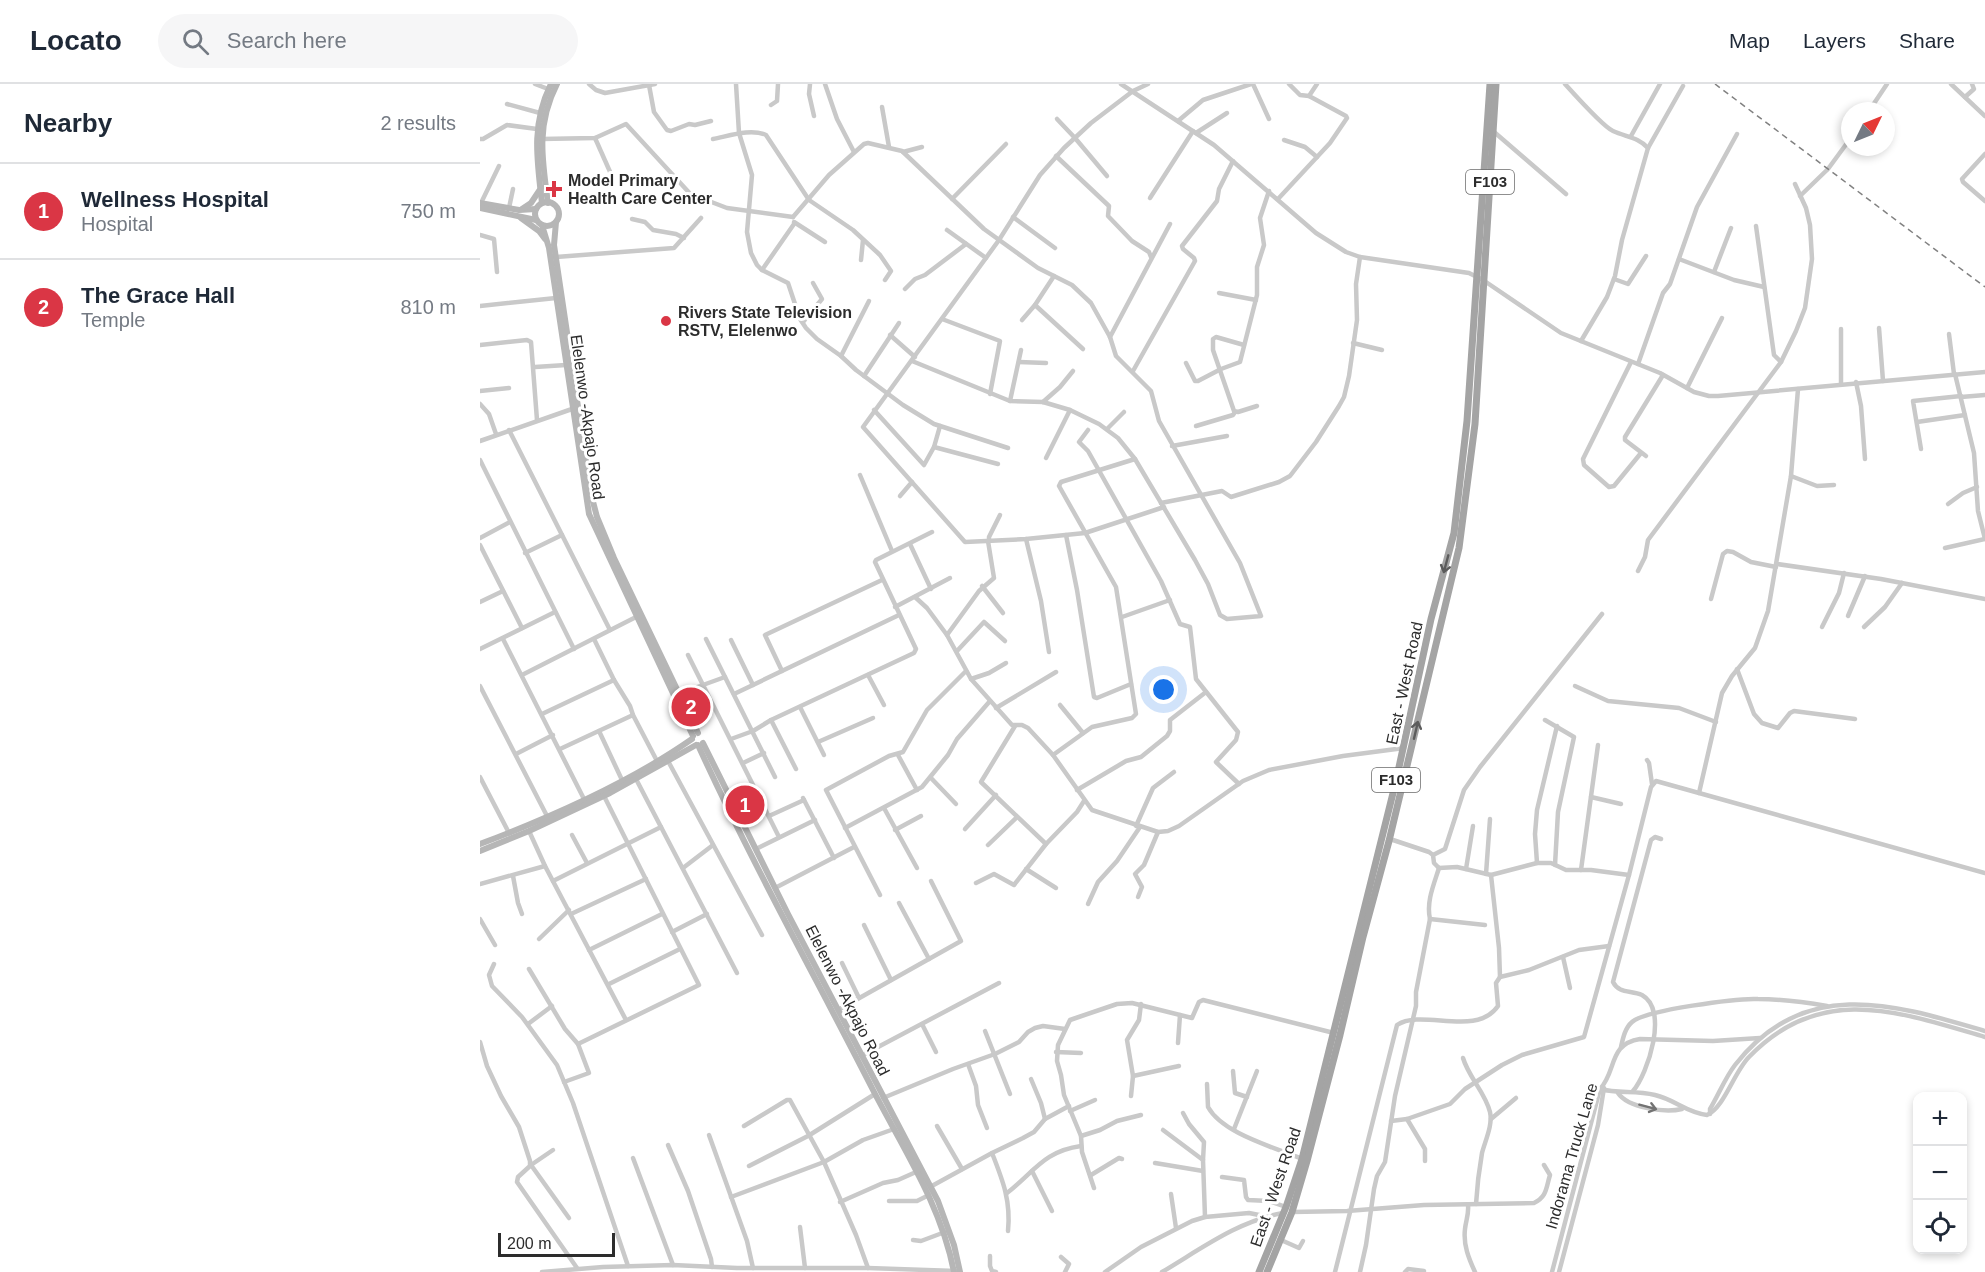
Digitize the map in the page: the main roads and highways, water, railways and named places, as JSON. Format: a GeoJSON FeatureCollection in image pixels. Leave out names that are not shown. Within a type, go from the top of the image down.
{"type":"FeatureCollection","features":[{"type":"Feature","properties":{"kind":"main road"},"geometry":{"type":"LineString","coordinates":[[545,203],[541,139],[547,106],[557,84]]}},
{"type":"Feature","properties":{"kind":"main road","name":"East - West Road"},"geometry":{"type":"LineString","coordinates":[[1259,1272],[1285,1210],[1302,1159],[1390,839],[1451,588],[1464,516],[1475,424],[1490,84]]}},
{"type":"Feature","properties":{"kind":"main road","name":"East - West Road"},"geometry":{"type":"LineString","coordinates":[[1267,1272],[1292,1212],[1337,1034],[1456,518],[1467,421],[1496,84]]}},
{"type":"Feature","properties":{"kind":"main road"},"geometry":{"type":"LineString","coordinates":[[545,203],[540,188],[537,129],[540,113],[550,87]]}},
{"type":"Feature","properties":{"kind":"main road"},"geometry":{"type":"LineString","coordinates":[[518,213],[531,203],[538,195],[540,188]]}},
{"type":"Feature","properties":{"kind":"main road"},"geometry":{"type":"LineString","coordinates":[[480,203],[509,208],[518,213],[539,223],[549,226],[556,222],[558,211],[553,204],[545,203],[536,209],[518,213],[480,208]]}},
{"type":"Feature","properties":{"kind":"main road"},"geometry":{"type":"LineString","coordinates":[[536,209],[539,223]]}},
{"type":"Feature","properties":{"kind":"main road"},"geometry":{"type":"LineString","coordinates":[[518,213],[538,231],[549,248]]}},
{"type":"Feature","properties":{"kind":"main road","name":"Elelenwo -Akpajo Road"},"geometry":{"type":"LineString","coordinates":[[556,222],[554,232],[556,257],[591,494],[597,517],[678,694],[694,736]]}},
{"type":"Feature","properties":{"kind":"main road","name":"Elelenwo -Akpajo Road"},"geometry":{"type":"LineString","coordinates":[[539,223],[549,248],[589,514],[694,736]]}},
{"type":"Feature","properties":{"kind":"main road"},"geometry":{"type":"LineString","coordinates":[[680,747],[688,726]]}},
{"type":"Feature","properties":{"kind":"main road"},"geometry":{"type":"LineString","coordinates":[[694,736],[875,1094],[929,1195],[945,1233],[956,1269]]}},
{"type":"Feature","properties":{"kind":"main road"},"geometry":{"type":"LineString","coordinates":[[480,844],[547,816],[622,780],[680,747],[694,736],[703,737],[699,744],[686,752],[604,796],[480,851]]}},
{"type":"Feature","properties":{"kind":"main road","name":"Elelenwo -Akpajo Road"},"geometry":{"type":"LineString","coordinates":[[699,744],[756,849],[944,1214],[956,1269]]}},
{"type":"Feature","properties":{"kind":"main road"},"geometry":{"type":"LineString","coordinates":[[686,752],[695,752],[703,756]]}},
{"type":"Feature","properties":{"kind":"railway"},"geometry":{"type":"LineString","coordinates":[[1715,84],[1985,287]]}},
{"type":"Feature","properties":{"kind":"place","name":"Model Primary Health Care Center"},"geometry":{"type":"Point","coordinates":[554,189]}},
{"type":"Feature","properties":{"kind":"place","name":"Rivers State Television RSTV, Elelenwo"},"geometry":{"type":"Point","coordinates":[666,321]}},
{"type":"Feature","properties":{"kind":"place","name":"The Grace Hall"},"geometry":{"type":"Point","coordinates":[691,707]}},
{"type":"Feature","properties":{"kind":"place","name":"Wellness Hospital"},"geometry":{"type":"Point","coordinates":[745,805]}}]}
